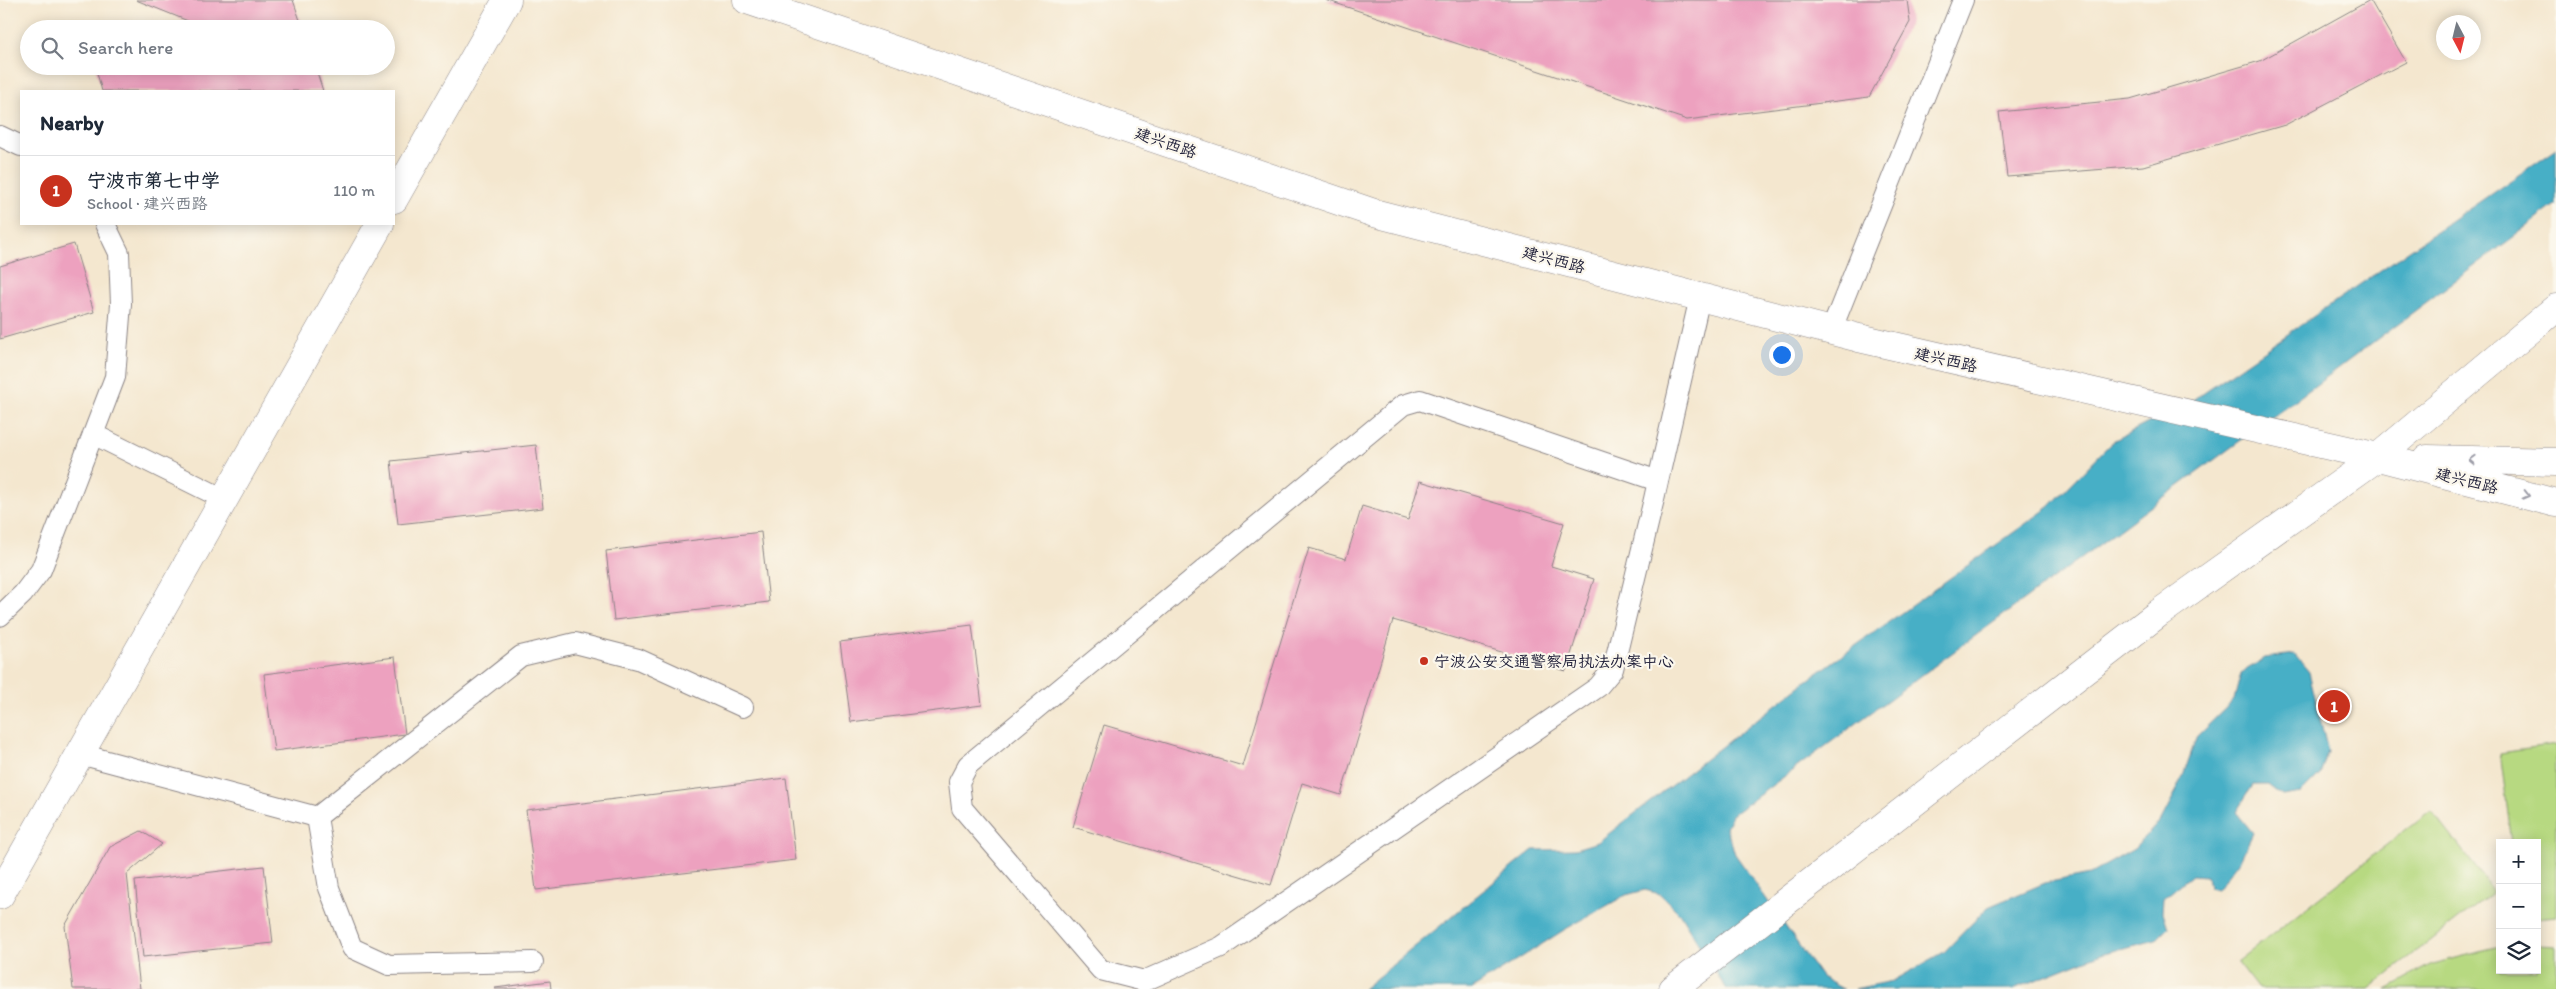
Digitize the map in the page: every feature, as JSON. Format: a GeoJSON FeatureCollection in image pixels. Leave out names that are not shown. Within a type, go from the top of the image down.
{"type":"FeatureCollection","features":[{"type":"Feature","properties":{"kind":"street"},"geometry":{"type":"LineString","coordinates":[[395,197],[507,0]]}},
{"type":"Feature","properties":{"kind":"street","name":"建兴西路"},"geometry":{"type":"LineString","coordinates":[[747,0],[1374,212],[1831,331],[2378,457],[2556,503]]}},
{"type":"Feature","properties":{"kind":"street"},"geometry":{"type":"LineString","coordinates":[[0,895],[379,225]]}},
{"type":"Feature","properties":{"kind":"street"},"geometry":{"type":"LineString","coordinates":[[1672,989],[2159,613],[2378,457],[2556,308]]}},
{"type":"Feature","properties":{"kind":"street","name":"建兴西路"},"geometry":{"type":"LineString","coordinates":[[2378,457],[2556,462]]}},
{"type":"Feature","properties":{"kind":"lane"},"geometry":{"type":"LineString","coordinates":[[1831,331],[1963,0]]}},
{"type":"Feature","properties":{"kind":"lane"},"geometry":{"type":"LineString","coordinates":[[0,136],[20,146]]}},
{"type":"Feature","properties":{"kind":"lane"},"geometry":{"type":"LineString","coordinates":[[0,616],[23,594],[41,570],[115,377],[121,304],[119,254],[105,225]]}},
{"type":"Feature","properties":{"kind":"lane"},"geometry":{"type":"LineString","coordinates":[[1658,482],[1420,400],[1403,405],[968,765],[959,782],[962,808],[1101,970],[1144,981],[1222,947],[1598,687],[1612,669],[1658,482],[1700,297]]}},
{"type":"Feature","properties":{"kind":"lane"},"geometry":{"type":"LineString","coordinates":[[93,434],[224,498]]}},
{"type":"Feature","properties":{"kind":"lane"},"geometry":{"type":"LineString","coordinates":[[317,817],[521,656],[574,643],[638,659],[743,707]]}},
{"type":"Feature","properties":{"kind":"lane"},"geometry":{"type":"LineString","coordinates":[[80,754],[317,817]]}},
{"type":"Feature","properties":{"kind":"lane"},"geometry":{"type":"LineString","coordinates":[[317,817],[329,888],[352,948],[389,965],[533,962]]}},
{"type":"Feature","properties":{"kind":"green space"},"geometry":{"type":"Polygon","coordinates":[[[2556,745],[2556,916],[2541,918],[2541,839],[2511,839],[2500,753],[2556,745]]]}},
{"type":"Feature","properties":{"kind":"green space"},"geometry":{"type":"Polygon","coordinates":[[[2431,810],[2494,891],[2369,989],[2258,989],[2237,962],[2431,810]]]}},
{"type":"Feature","properties":{"kind":"green space"},"geometry":{"type":"Polygon","coordinates":[[[2541,946],[2556,947],[2556,989],[2386,989],[2432,964],[2496,948],[2496,974],[2541,974],[2541,946]]]}},
{"type":"Feature","properties":{"kind":"water"},"geometry":{"type":"Polygon","coordinates":[[[2556,149],[2556,205],[2320,382],[1732,815],[1726,827],[1735,854],[1821,977],[1843,989],[1726,989],[1680,914],[1660,894],[1645,890],[1626,895],[1564,930],[1472,989],[1363,989],[1533,850],[1575,849],[1598,842],[1805,682],[2049,507],[2113,441],[2191,401],[2556,149]]]}},
{"type":"Feature","properties":{"kind":"water"},"geometry":{"type":"Polygon","coordinates":[[[2294,654],[2309,672],[2328,752],[2320,774],[2301,793],[2282,796],[2268,785],[2253,785],[2236,812],[2253,833],[2241,858],[2217,890],[2209,888],[2207,876],[2192,875],[2164,898],[2163,912],[2168,928],[2156,940],[2104,953],[2013,989],[1854,989],[1893,981],[1944,952],[1988,907],[2045,883],[2090,874],[2134,849],[2161,820],[2181,782],[2197,736],[2234,700],[2241,673],[2265,658],[2294,654]]]}},
{"type":"Feature","properties":{"kind":"building"},"geometry":{"type":"Polygon","coordinates":[[[136,0],[293,0],[300,20],[186,20],[136,0]]]}},
{"type":"Feature","properties":{"kind":"building"},"geometry":{"type":"Polygon","coordinates":[[[1326,0],[1907,0],[1910,22],[1869,97],[1687,120],[1326,0]]]}},
{"type":"Feature","properties":{"kind":"building"},"geometry":{"type":"Polygon","coordinates":[[[2370,0],[2406,62],[2285,125],[2143,166],[2007,177],[1999,112],[2130,99],[2260,61],[2370,0]]]}},
{"type":"Feature","properties":{"kind":"building"},"geometry":{"type":"Polygon","coordinates":[[[98,75],[318,75],[323,90],[102,90],[98,75]]]}},
{"type":"Feature","properties":{"kind":"building"},"geometry":{"type":"Polygon","coordinates":[[[74,244],[94,312],[0,339],[0,266],[74,244]]]}},
{"type":"Feature","properties":{"kind":"building"},"geometry":{"type":"Polygon","coordinates":[[[536,445],[543,508],[398,524],[391,461],[536,445]]]}},
{"type":"Feature","properties":{"kind":"building"},"geometry":{"type":"Polygon","coordinates":[[[1420,481],[1564,523],[1551,566],[1594,579],[1566,671],[1393,620],[1341,795],[1302,783],[1271,885],[1073,827],[1104,725],[1243,766],[1309,548],[1346,559],[1362,506],[1408,520],[1420,481]]]}},
{"type":"Feature","properties":{"kind":"building"},"geometry":{"type":"Polygon","coordinates":[[[761,532],[769,602],[614,620],[606,551],[761,532]]]}},
{"type":"Feature","properties":{"kind":"building"},"geometry":{"type":"Polygon","coordinates":[[[972,625],[982,705],[851,722],[840,642],[972,625]]]}},
{"type":"Feature","properties":{"kind":"building"},"geometry":{"type":"Polygon","coordinates":[[[395,657],[405,734],[274,751],[264,674],[395,657]]]}},
{"type":"Feature","properties":{"kind":"building"},"geometry":{"type":"Polygon","coordinates":[[[786,778],[796,860],[536,890],[526,810],[786,778]]]}},
{"type":"Feature","properties":{"kind":"building"},"geometry":{"type":"Polygon","coordinates":[[[141,831],[162,844],[127,874],[140,989],[73,989],[65,926],[110,847],[141,831]]]}},
{"type":"Feature","properties":{"kind":"building"},"geometry":{"type":"Polygon","coordinates":[[[264,866],[273,943],[143,957],[135,881],[264,866]]]}},
{"type":"Feature","properties":{"kind":"building"},"geometry":{"type":"Polygon","coordinates":[[[550,981],[551,989],[495,989],[495,988],[550,981]]]}},
{"type":"Feature","properties":{"kind":"place","name":"宁波公安交通警察局执法办案中心"},"geometry":{"type":"Point","coordinates":[1424,661]}},
{"type":"Feature","properties":{"kind":"place","name":"宁波市第七中学"},"geometry":{"type":"Point","coordinates":[2334,706]}}]}
